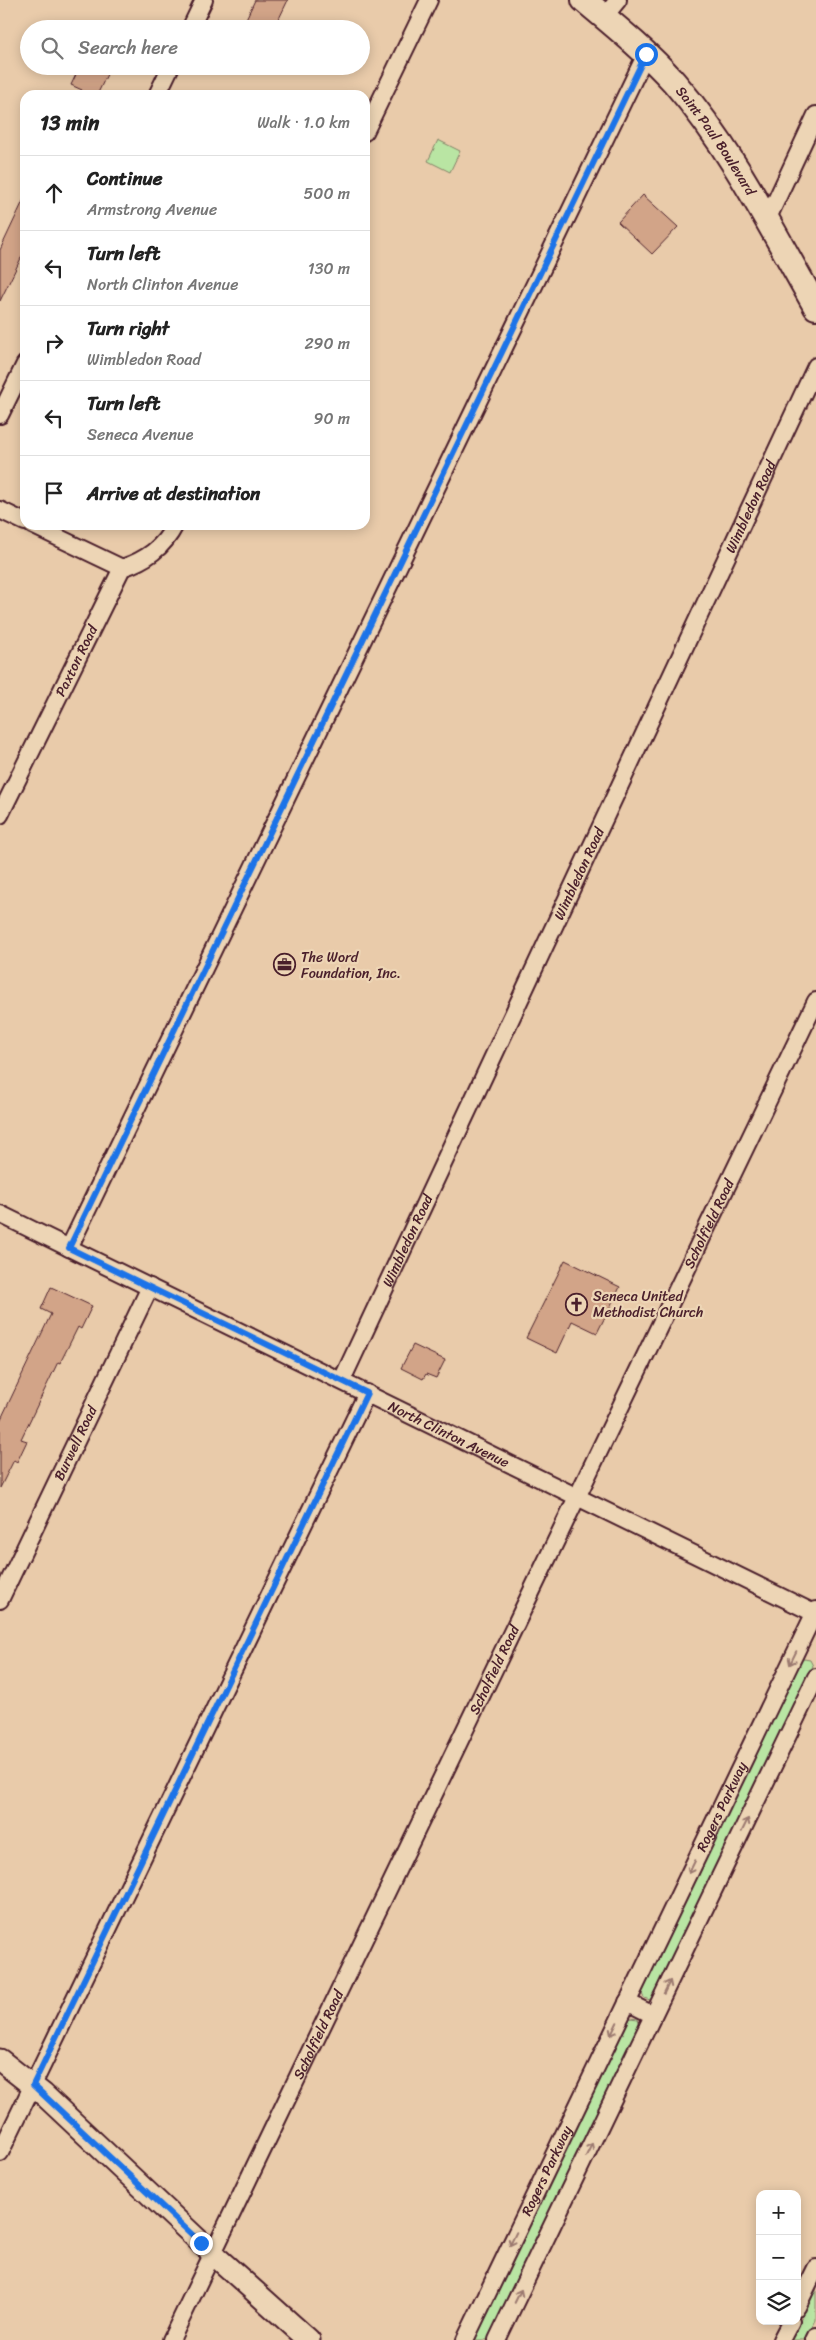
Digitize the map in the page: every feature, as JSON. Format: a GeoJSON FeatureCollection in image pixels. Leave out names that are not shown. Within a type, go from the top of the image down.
{"type":"FeatureCollection","features":[{"type":"Feature","properties":{"kind":"main road","name":"Saint Paul Boulevard"},"geometry":{"type":"LineString","coordinates":[[584,0],[611,8],[646,54],[673,82],[699,114],[740,174],[816,307]]}},
{"type":"Feature","properties":{"kind":"street"},"geometry":{"type":"LineString","coordinates":[[194,20],[204,0]]}},
{"type":"Feature","properties":{"kind":"street"},"geometry":{"type":"LineString","coordinates":[[370,122],[428,0]]}},
{"type":"Feature","properties":{"kind":"street"},"geometry":{"type":"LineString","coordinates":[[69,1248],[646,54]]}},
{"type":"Feature","properties":{"kind":"street"},"geometry":{"type":"LineString","coordinates":[[159,90],[167,75]]}},
{"type":"Feature","properties":{"kind":"street"},"geometry":{"type":"LineString","coordinates":[[767,220],[816,115]]}},
{"type":"Feature","properties":{"kind":"street","name":"Wimbledon Road"},"geometry":{"type":"LineString","coordinates":[[342,1380],[816,366]]}},
{"type":"Feature","properties":{"kind":"street"},"geometry":{"type":"LineString","coordinates":[[0,415],[20,374]]}},
{"type":"Feature","properties":{"kind":"street"},"geometry":{"type":"LineString","coordinates":[[0,510],[20,520]]}},
{"type":"Feature","properties":{"kind":"street"},"geometry":{"type":"LineString","coordinates":[[42,530],[122,568],[151,555],[162,544],[172,530]]}},
{"type":"Feature","properties":{"kind":"street","name":"Paxton Road"},"geometry":{"type":"LineString","coordinates":[[0,815],[122,568]]}},
{"type":"Feature","properties":{"kind":"street","name":"Scholfield Road"},"geometry":{"type":"LineString","coordinates":[[171,2340],[816,1001]]}},
{"type":"Feature","properties":{"kind":"street","name":"North Clinton Avenue"},"geometry":{"type":"LineString","coordinates":[[0,1214],[815,1613]]}},
{"type":"Feature","properties":{"kind":"street","name":"Burwell Road"},"geometry":{"type":"LineString","coordinates":[[0,1600],[150,1287]]}},
{"type":"Feature","properties":{"kind":"street"},"geometry":{"type":"LineString","coordinates":[[0,2153],[367,1393]]}},
{"type":"Feature","properties":{"kind":"street","name":"Rogers Parkway"},"geometry":{"type":"LineString","coordinates":[[464,2340],[815,1613]]}},
{"type":"Feature","properties":{"kind":"street","name":"Rogers Parkway"},"geometry":{"type":"LineString","coordinates":[[497,2340],[816,1677]]}},
{"type":"Feature","properties":{"kind":"street"},"geometry":{"type":"LineString","coordinates":[[627,2002],[654,2015]]}},
{"type":"Feature","properties":{"kind":"street"},"geometry":{"type":"LineString","coordinates":[[0,2060],[33,2085],[213,2254],[309,2340]]}},
{"type":"Feature","properties":{"kind":"street"},"geometry":{"type":"LineString","coordinates":[[801,2299],[816,2268]]}},
{"type":"Feature","properties":{"kind":"street"},"geometry":{"type":"LineString","coordinates":[[782,2340],[788,2325]]}},
{"type":"Feature","properties":{"kind":"street"},"geometry":{"type":"LineString","coordinates":[[814,2340],[816,2336]]}},
{"type":"Feature","properties":{"kind":"green space"},"geometry":{"type":"Polygon","coordinates":[[[438,140],[460,151],[450,172],[428,161],[438,140]]]}},
{"type":"Feature","properties":{"kind":"green space"},"geometry":{"type":"Polygon","coordinates":[[[800,1660],[810,1660],[813,1666],[653,1998],[650,2000],[644,1998],[641,1992],[800,1660]]]}},
{"type":"Feature","properties":{"kind":"green space"},"geometry":{"type":"Polygon","coordinates":[[[630,2018],[638,2019],[640,2025],[488,2340],[473,2340],[630,2018]]]}},
{"type":"Feature","properties":{"kind":"green space"},"geometry":{"type":"Polygon","coordinates":[[[816,2288],[816,2320],[806,2340],[791,2340],[798,2325],[801,2325],[801,2319],[816,2288]]]}},
{"type":"Feature","properties":{"kind":"building"},"geometry":{"type":"Polygon","coordinates":[[[255,0],[288,0],[278,20],[245,20],[255,0]]]}},
{"type":"Feature","properties":{"kind":"building"},"geometry":{"type":"Polygon","coordinates":[[[76,75],[107,75],[99,90],[82,90],[71,85],[76,75]]]}},
{"type":"Feature","properties":{"kind":"building"},"geometry":{"type":"Polygon","coordinates":[[[643,195],[678,227],[652,254],[618,222],[643,195]]]}},
{"type":"Feature","properties":{"kind":"building"},"geometry":{"type":"Polygon","coordinates":[[[20,208],[20,260],[0,301],[0,250],[20,208]]]}},
{"type":"Feature","properties":{"kind":"building","name":"Seneca United Methodist Church"},"geometry":{"type":"Polygon","coordinates":[[[565,1260],[620,1287],[597,1333],[572,1321],[557,1353],[526,1338],[565,1260]]]}},
{"type":"Feature","properties":{"kind":"building"},"geometry":{"type":"Polygon","coordinates":[[[51,1287],[92,1306],[81,1329],[78,1327],[60,1363],[58,1362],[21,1439],[27,1441],[17,1462],[14,1460],[0,1488],[0,1421],[51,1314],[41,1309],[51,1287]]]}},
{"type":"Feature","properties":{"kind":"building"},"geometry":{"type":"Polygon","coordinates":[[[413,1345],[445,1360],[436,1378],[426,1374],[423,1379],[401,1368],[413,1345]]]}},
{"type":"Feature","properties":{"kind":"place","name":"The Word Foundation, Inc."},"geometry":{"type":"Point","coordinates":[285,965]}},
{"type":"Feature","properties":{"kind":"place","name":"Seneca United Methodist Church"},"geometry":{"type":"Point","coordinates":[577,1304]}},
{"type":"Feature","properties":{"kind":"route"},"geometry":{"type":"LineString","coordinates":[[201,2243],[33,2085],[367,1393],[69,1248],[646,54]]}}]}
